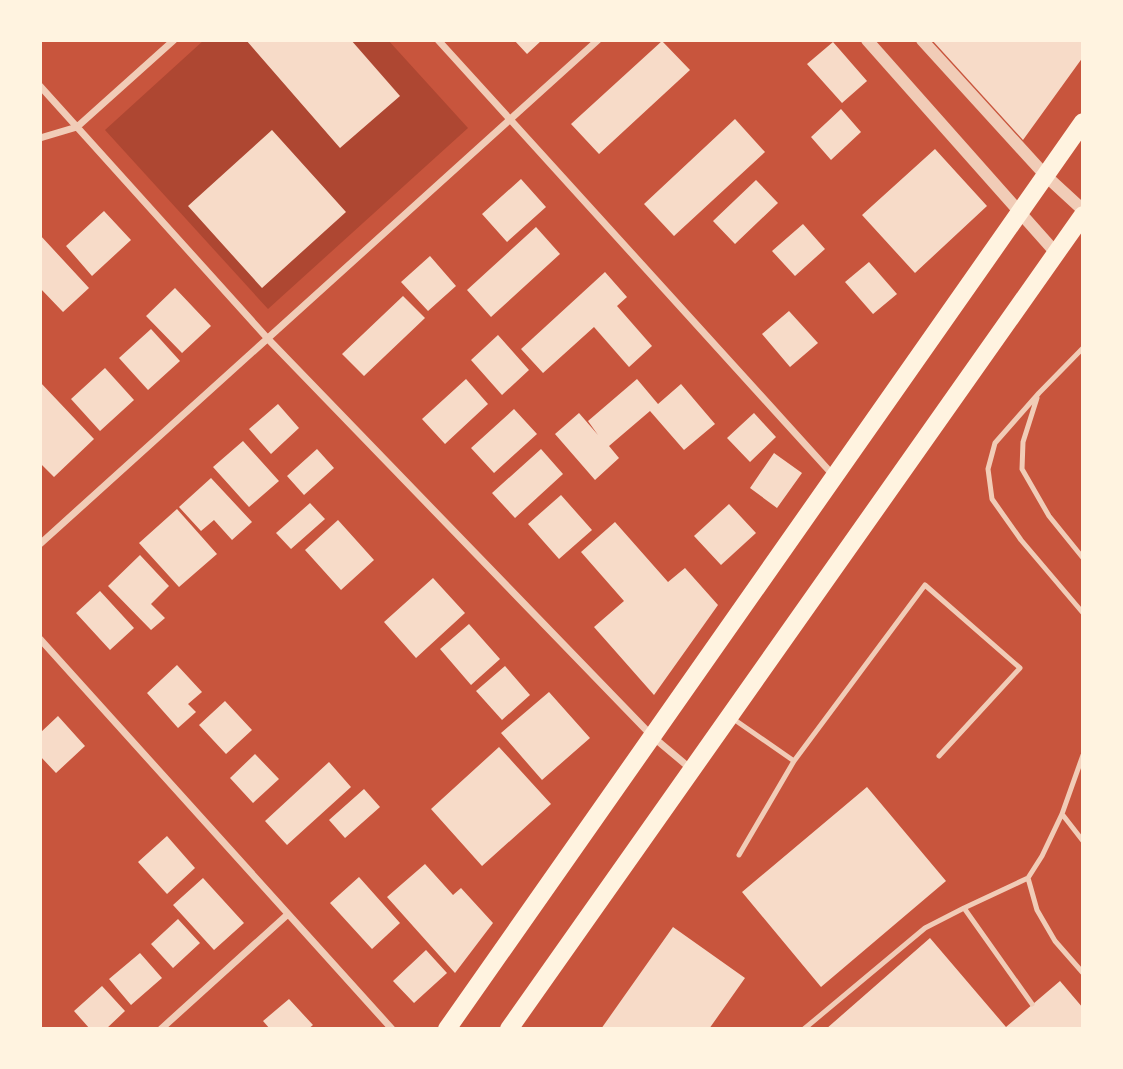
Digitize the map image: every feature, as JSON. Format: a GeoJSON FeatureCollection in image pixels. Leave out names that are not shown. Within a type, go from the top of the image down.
{"type":"FeatureCollection","features":[{"type":"Feature","properties":{"kind":"main road"},"geometry":{"type":"LineString","coordinates":[[447,1029],[1083,122]]}},
{"type":"Feature","properties":{"kind":"main road"},"geometry":{"type":"LineString","coordinates":[[509,1029],[1083,213]]}},
{"type":"Feature","properties":{"kind":"street"},"geometry":{"type":"LineString","coordinates":[[40,138],[77,127],[174,40]]}},
{"type":"Feature","properties":{"kind":"street"},"geometry":{"type":"LineString","coordinates":[[438,40],[834,475]]}},
{"type":"Feature","properties":{"kind":"street"},"geometry":{"type":"LineString","coordinates":[[40,544],[269,340],[598,40]]}},
{"type":"Feature","properties":{"kind":"street"},"geometry":{"type":"LineString","coordinates":[[867,40],[1056,253]]}},
{"type":"Feature","properties":{"kind":"street"},"geometry":{"type":"LineString","coordinates":[[922,40],[1083,213]]}},
{"type":"Feature","properties":{"kind":"street"},"geometry":{"type":"LineString","coordinates":[[40,86],[269,340],[653,737],[692,769]]}},
{"type":"Feature","properties":{"kind":"street"},"geometry":{"type":"LineString","coordinates":[[40,639],[392,1029]]}},
{"type":"Feature","properties":{"kind":"street"},"geometry":{"type":"LineString","coordinates":[[161,1029],[287,915]]}},
{"type":"Feature","properties":{"kind":"lane"},"geometry":{"type":"LineString","coordinates":[[1083,348],[995,443],[988,469],[992,499],[1021,540],[1083,613]]}},
{"type":"Feature","properties":{"kind":"lane"},"geometry":{"type":"LineString","coordinates":[[1039,393],[1023,442],[1022,469],[1049,516],[1083,558]]}},
{"type":"Feature","properties":{"kind":"lane"},"geometry":{"type":"LineString","coordinates":[[739,855],[794,761],[925,585],[1020,668],[939,756]]}},
{"type":"Feature","properties":{"kind":"lane"},"geometry":{"type":"LineString","coordinates":[[729,716],[794,761]]}},
{"type":"Feature","properties":{"kind":"lane"},"geometry":{"type":"LineString","coordinates":[[804,1029],[925,928],[1028,878],[1062,814],[1083,756]]}},
{"type":"Feature","properties":{"kind":"lane"},"geometry":{"type":"LineString","coordinates":[[1062,814],[1083,841]]}},
{"type":"Feature","properties":{"kind":"lane"},"geometry":{"type":"LineString","coordinates":[[1028,878],[1037,910],[1055,941],[1083,973]]}},
{"type":"Feature","properties":{"kind":"lane"},"geometry":{"type":"LineString","coordinates":[[964,908],[1032,1004]]}},
{"type":"Feature","properties":{"kind":"shaded area"},"geometry":{"type":"Polygon","coordinates":[[[204,40],[388,40],[468,128],[268,309],[105,130],[204,40]]]}},
{"type":"Feature","properties":{"kind":"building"},"geometry":{"type":"Polygon","coordinates":[[[246,40],[351,40],[400,96],[340,148],[246,40]]]}},
{"type":"Feature","properties":{"kind":"building"},"geometry":{"type":"Polygon","coordinates":[[[514,40],[542,40],[527,54],[514,40]]]}},
{"type":"Feature","properties":{"kind":"building"},"geometry":{"type":"Polygon","coordinates":[[[932,40],[1083,40],[1083,57],[1023,140],[932,40]]]}},
{"type":"Feature","properties":{"kind":"building"},"geometry":{"type":"Polygon","coordinates":[[[662,41],[690,70],[599,154],[571,124],[662,41]]]}},
{"type":"Feature","properties":{"kind":"building"},"geometry":{"type":"Polygon","coordinates":[[[833,42],[867,81],[842,103],[807,64],[833,42]]]}},
{"type":"Feature","properties":{"kind":"building"},"geometry":{"type":"Polygon","coordinates":[[[841,109],[861,132],[831,160],[811,137],[841,109]]]}},
{"type":"Feature","properties":{"kind":"building"},"geometry":{"type":"Polygon","coordinates":[[[735,119],[765,152],[674,236],[644,204],[735,119]]]}},
{"type":"Feature","properties":{"kind":"building"},"geometry":{"type":"Polygon","coordinates":[[[272,130],[346,212],[262,288],[188,206],[272,130]]]}},
{"type":"Feature","properties":{"kind":"building"},"geometry":{"type":"Polygon","coordinates":[[[935,149],[987,206],[915,273],[862,215],[935,149]]]}},
{"type":"Feature","properties":{"kind":"building"},"geometry":{"type":"Polygon","coordinates":[[[521,179],[546,207],[507,242],[482,214],[521,179]]]}},
{"type":"Feature","properties":{"kind":"building"},"geometry":{"type":"Polygon","coordinates":[[[756,180],[778,203],[735,244],[713,221],[756,180]]]}},
{"type":"Feature","properties":{"kind":"building"},"geometry":{"type":"Polygon","coordinates":[[[104,211],[131,240],[92,276],[66,246],[104,211]]]}},
{"type":"Feature","properties":{"kind":"building"},"geometry":{"type":"Polygon","coordinates":[[[803,224],[825,249],[795,276],[772,251],[803,224]]]}},
{"type":"Feature","properties":{"kind":"building"},"geometry":{"type":"Polygon","coordinates":[[[536,227],[560,254],[491,317],[467,290],[536,227]]]}},
{"type":"Feature","properties":{"kind":"building"},"geometry":{"type":"Polygon","coordinates":[[[40,235],[89,288],[63,312],[40,288],[40,235]]]}},
{"type":"Feature","properties":{"kind":"building"},"geometry":{"type":"Polygon","coordinates":[[[430,256],[456,286],[428,311],[401,282],[430,256]]]}},
{"type":"Feature","properties":{"kind":"building"},"geometry":{"type":"Polygon","coordinates":[[[869,262],[897,294],[873,314],[845,282],[869,262]]]}},
{"type":"Feature","properties":{"kind":"building"},"geometry":{"type":"Polygon","coordinates":[[[605,272],[627,297],[617,306],[652,346],[629,367],[594,327],[543,373],[521,349],[605,272]]]}},
{"type":"Feature","properties":{"kind":"building"},"geometry":{"type":"Polygon","coordinates":[[[175,288],[211,326],[182,353],[146,316],[175,288]]]}},
{"type":"Feature","properties":{"kind":"building"},"geometry":{"type":"Polygon","coordinates":[[[403,296],[425,318],[364,376],[342,354],[403,296]]]}},
{"type":"Feature","properties":{"kind":"building"},"geometry":{"type":"Polygon","coordinates":[[[789,311],[818,343],[790,367],[762,334],[789,311]]]}},
{"type":"Feature","properties":{"kind":"building"},"geometry":{"type":"Polygon","coordinates":[[[151,329],[180,361],[148,390],[119,358],[151,329]]]}},
{"type":"Feature","properties":{"kind":"building"},"geometry":{"type":"Polygon","coordinates":[[[498,335],[529,370],[502,395],[471,360],[498,335]]]}},
{"type":"Feature","properties":{"kind":"building"},"geometry":{"type":"Polygon","coordinates":[[[105,368],[134,400],[100,431],[71,399],[105,368]]]}},
{"type":"Feature","properties":{"kind":"building"},"geometry":{"type":"Polygon","coordinates":[[[466,379],[488,404],[445,444],[422,419],[466,379]]]}},
{"type":"Feature","properties":{"kind":"building"},"geometry":{"type":"Polygon","coordinates":[[[637,379],[658,404],[681,384],[715,424],[684,450],[650,411],[609,446],[619,458],[595,480],[555,434],[579,413],[598,435],[588,421],[637,379]]]}},
{"type":"Feature","properties":{"kind":"building"},"geometry":{"type":"Polygon","coordinates":[[[40,382],[94,439],[54,477],[40,463],[40,382]]]}},
{"type":"Feature","properties":{"kind":"building"},"geometry":{"type":"Polygon","coordinates":[[[278,404],[299,428],[271,454],[249,429],[278,404]]]}},
{"type":"Feature","properties":{"kind":"building"},"geometry":{"type":"Polygon","coordinates":[[[514,409],[537,434],[494,473],[471,448],[514,409]]]}},
{"type":"Feature","properties":{"kind":"building"},"geometry":{"type":"Polygon","coordinates":[[[754,413],[776,437],[750,462],[727,438],[754,413]]]}},
{"type":"Feature","properties":{"kind":"building"},"geometry":{"type":"Polygon","coordinates":[[[243,441],[279,481],[249,507],[213,467],[243,441]]]}},
{"type":"Feature","properties":{"kind":"building"},"geometry":{"type":"Polygon","coordinates":[[[317,449],[334,468],[304,495],[287,476],[317,449]]]}},
{"type":"Feature","properties":{"kind":"building"},"geometry":{"type":"Polygon","coordinates":[[[541,449],[563,474],[515,518],[492,493],[541,449]]]}},
{"type":"Feature","properties":{"kind":"building"},"geometry":{"type":"Polygon","coordinates":[[[774,453],[802,473],[777,508],[750,488],[774,453]]]}},
{"type":"Feature","properties":{"kind":"building"},"geometry":{"type":"Polygon","coordinates":[[[211,478],[252,522],[232,540],[214,520],[201,531],[179,507],[211,478]]]}},
{"type":"Feature","properties":{"kind":"building"},"geometry":{"type":"Polygon","coordinates":[[[561,495],[592,530],[559,559],[528,524],[561,495]]]}},
{"type":"Feature","properties":{"kind":"building"},"geometry":{"type":"Polygon","coordinates":[[[310,503],[325,519],[291,549],[276,533],[310,503]]]}},
{"type":"Feature","properties":{"kind":"building"},"geometry":{"type":"Polygon","coordinates":[[[729,504],[756,533],[721,565],[694,536],[729,504]]]}},
{"type":"Feature","properties":{"kind":"building"},"geometry":{"type":"Polygon","coordinates":[[[177,509],[217,554],[179,587],[139,543],[177,509]]]}},
{"type":"Feature","properties":{"kind":"building"},"geometry":{"type":"Polygon","coordinates":[[[338,520],[374,560],[341,590],[305,550],[338,520]]]}},
{"type":"Feature","properties":{"kind":"building"},"geometry":{"type":"Polygon","coordinates":[[[615,522],[668,582],[685,568],[718,605],[654,695],[594,627],[624,601],[581,552],[615,522]]]}},
{"type":"Feature","properties":{"kind":"building"},"geometry":{"type":"Polygon","coordinates":[[[140,555],[169,586],[151,604],[165,618],[151,630],[108,586],[140,555]]]}},
{"type":"Feature","properties":{"kind":"building"},"geometry":{"type":"Polygon","coordinates":[[[433,578],[465,613],[416,658],[384,622],[433,578]]]}},
{"type":"Feature","properties":{"kind":"building"},"geometry":{"type":"Polygon","coordinates":[[[100,591],[134,628],[110,650],[76,613],[100,591]]]}},
{"type":"Feature","properties":{"kind":"building"},"geometry":{"type":"Polygon","coordinates":[[[469,624],[500,659],[471,685],[440,649],[469,624]]]}},
{"type":"Feature","properties":{"kind":"building"},"geometry":{"type":"Polygon","coordinates":[[[177,665],[202,692],[188,704],[196,712],[178,728],[147,693],[177,665]]]}},
{"type":"Feature","properties":{"kind":"building"},"geometry":{"type":"Polygon","coordinates":[[[505,666],[530,695],[502,720],[476,691],[505,666]]]}},
{"type":"Feature","properties":{"kind":"building"},"geometry":{"type":"Polygon","coordinates":[[[549,692],[590,738],[542,780],[501,733],[549,692]]]}},
{"type":"Feature","properties":{"kind":"building"},"geometry":{"type":"Polygon","coordinates":[[[225,701],[252,730],[226,754],[199,725],[225,701]]]}},
{"type":"Feature","properties":{"kind":"building"},"geometry":{"type":"Polygon","coordinates":[[[58,716],[85,746],[56,773],[40,756],[40,733],[58,716]]]}},
{"type":"Feature","properties":{"kind":"building"},"geometry":{"type":"Polygon","coordinates":[[[499,747],[551,804],[482,866],[431,809],[499,747]]]}},
{"type":"Feature","properties":{"kind":"building"},"geometry":{"type":"Polygon","coordinates":[[[255,754],[279,779],[253,803],[230,778],[255,754]]]}},
{"type":"Feature","properties":{"kind":"building"},"geometry":{"type":"Polygon","coordinates":[[[329,762],[351,787],[287,845],[265,821],[329,762]]]}},
{"type":"Feature","properties":{"kind":"building"},"geometry":{"type":"Polygon","coordinates":[[[867,787],[946,881],[821,987],[742,892],[867,787]]]}},
{"type":"Feature","properties":{"kind":"building"},"geometry":{"type":"Polygon","coordinates":[[[364,789],[380,807],[345,838],[329,820],[364,789]]]}},
{"type":"Feature","properties":{"kind":"building"},"geometry":{"type":"Polygon","coordinates":[[[167,836],[195,868],[167,894],[138,862],[167,836]]]}},
{"type":"Feature","properties":{"kind":"building"},"geometry":{"type":"Polygon","coordinates":[[[425,864],[453,895],[461,888],[493,923],[455,973],[387,897],[425,864]]]}},
{"type":"Feature","properties":{"kind":"building"},"geometry":{"type":"Polygon","coordinates":[[[359,877],[400,923],[372,949],[330,903],[359,877]]]}},
{"type":"Feature","properties":{"kind":"building"},"geometry":{"type":"Polygon","coordinates":[[[203,878],[244,923],[214,950],[173,905],[203,878]]]}},
{"type":"Feature","properties":{"kind":"building"},"geometry":{"type":"Polygon","coordinates":[[[178,919],[200,943],[173,968],[151,944],[178,919]]]}},
{"type":"Feature","properties":{"kind":"building"},"geometry":{"type":"Polygon","coordinates":[[[673,927],[745,978],[709,1029],[601,1029],[673,927]]]}},
{"type":"Feature","properties":{"kind":"building"},"geometry":{"type":"Polygon","coordinates":[[[930,938],[1006,1027],[1060,981],[1083,1008],[1083,1029],[826,1029],[930,938]]]}},
{"type":"Feature","properties":{"kind":"building"},"geometry":{"type":"Polygon","coordinates":[[[426,950],[447,973],[414,1003],[393,981],[426,950]]]}},
{"type":"Feature","properties":{"kind":"building"},"geometry":{"type":"Polygon","coordinates":[[[140,953],[162,978],[131,1005],[109,979],[140,953]]]}},
{"type":"Feature","properties":{"kind":"building"},"geometry":{"type":"Polygon","coordinates":[[[102,986],[125,1011],[106,1029],[90,1029],[74,1011],[102,986]]]}},
{"type":"Feature","properties":{"kind":"building"},"geometry":{"type":"Polygon","coordinates":[[[289,999],[313,1025],[308,1029],[270,1029],[263,1021],[289,999]]]}}]}
